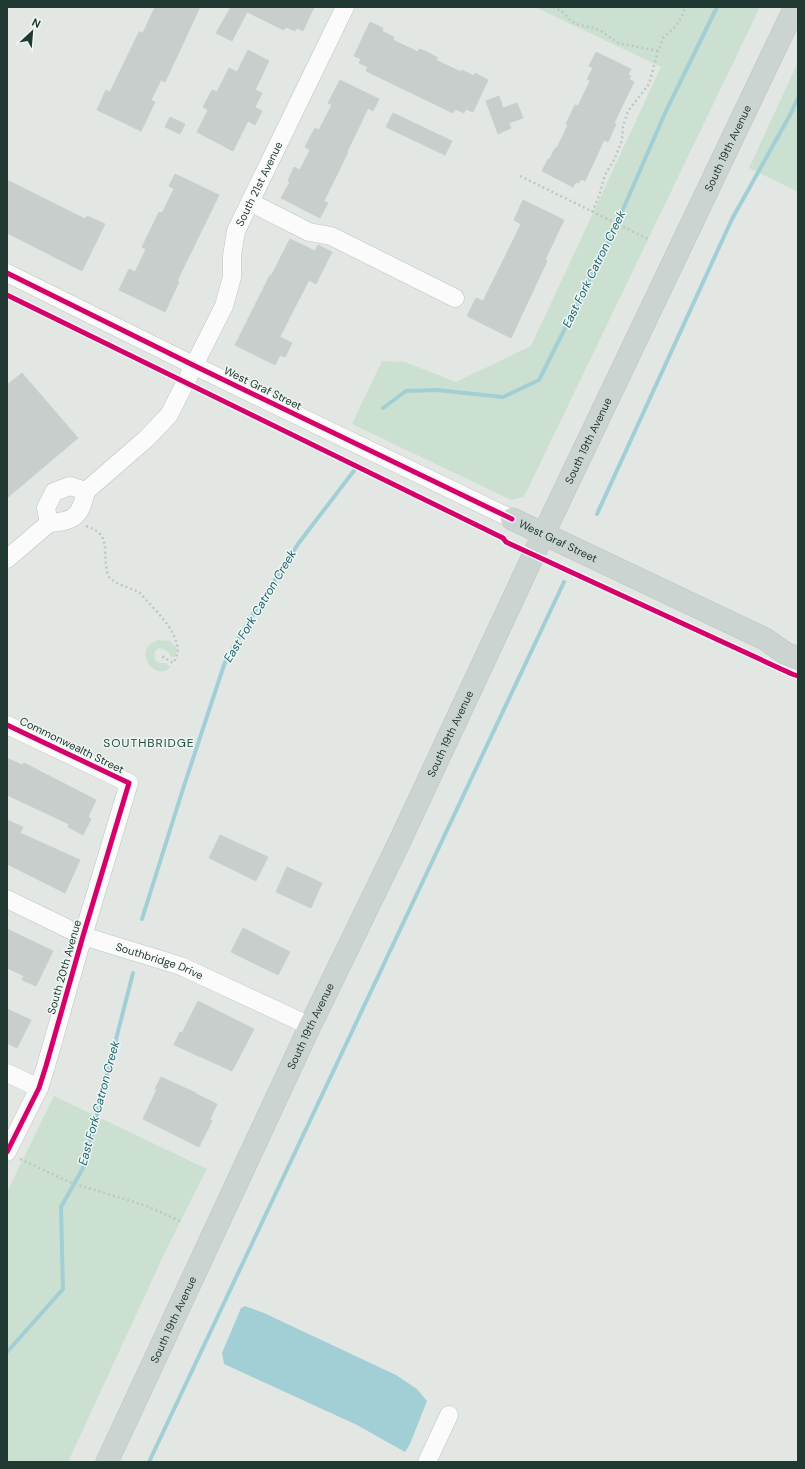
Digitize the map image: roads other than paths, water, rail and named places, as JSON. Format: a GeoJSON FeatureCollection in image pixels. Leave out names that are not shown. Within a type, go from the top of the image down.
{"type":"FeatureCollection","features":[{"type":"Feature","properties":{"kind":"main road","name":"South 19th Avenue"},"geometry":{"type":"LineString","coordinates":[[107,1462],[310,1026],[398,845],[544,534],[795,7]]}},
{"type":"Feature","properties":{"kind":"main road","name":"West Graf Street"},"geometry":{"type":"LineString","coordinates":[[512,519],[765,639],[785,653],[798,658]]}},
{"type":"Feature","properties":{"kind":"main road","name":"West Graf Street"},"geometry":{"type":"LineString","coordinates":[[765,639],[798,645]]}},
{"type":"Feature","properties":{"kind":"street","name":"South 21st Avenue"},"geometry":{"type":"LineString","coordinates":[[86,491],[146,439],[169,415],[224,306],[232,277],[232,256],[236,231],[345,7]]}},
{"type":"Feature","properties":{"kind":"street"},"geometry":{"type":"LineString","coordinates":[[250,202],[309,232],[332,236],[456,298]]}},
{"type":"Feature","properties":{"kind":"street","name":"West Graf Street"},"geometry":{"type":"LineString","coordinates":[[7,273],[195,366],[512,519]]}},
{"type":"Feature","properties":{"kind":"street"},"geometry":{"type":"LineString","coordinates":[[7,559],[49,524],[64,522],[74,518],[84,502],[86,491],[70,486],[54,492],[46,508],[49,524]]}},
{"type":"Feature","properties":{"kind":"street","name":"Commonwealth Street"},"geometry":{"type":"LineString","coordinates":[[7,724],[129,783]]}},
{"type":"Feature","properties":{"kind":"street","name":"South 20th Avenue"},"geometry":{"type":"LineString","coordinates":[[11,1154],[39,1088],[46,1066],[129,783]]}},
{"type":"Feature","properties":{"kind":"street","name":"Southbridge Drive"},"geometry":{"type":"LineString","coordinates":[[7,899],[83,936],[181,966],[310,1026]]}},
{"type":"Feature","properties":{"kind":"street"},"geometry":{"type":"LineString","coordinates":[[7,1073],[39,1088]]}},
{"type":"Feature","properties":{"kind":"street"},"geometry":{"type":"LineString","coordinates":[[427,1462],[449,1415]]}},
{"type":"Feature","properties":{"kind":"water"},"geometry":{"type":"Polygon","coordinates":[[[245,1306],[264,1313],[396,1375],[417,1389],[427,1401],[410,1444],[405,1452],[357,1425],[224,1364],[222,1353],[241,1308],[245,1306]]]}},
{"type":"Feature","properties":{"kind":"waterway","name":"East Fork Catron Creek"},"geometry":{"type":"LineString","coordinates":[[383,408],[406,391],[436,390],[503,397],[539,380],[610,239],[666,111],[717,7]]}},
{"type":"Feature","properties":{"kind":"waterway"},"geometry":{"type":"LineString","coordinates":[[597,514],[732,219],[798,98]]}},
{"type":"Feature","properties":{"kind":"waterway","name":"East Fork Catron Creek"},"geometry":{"type":"LineString","coordinates":[[142,919],[225,662],[253,614],[298,544],[356,468]]}},
{"type":"Feature","properties":{"kind":"waterway"},"geometry":{"type":"LineString","coordinates":[[149,1462],[564,582]]}},
{"type":"Feature","properties":{"kind":"waterway","name":"East Fork Catron Creek"},"geometry":{"type":"LineString","coordinates":[[7,1352],[63,1289],[61,1207],[83,1168],[133,973]]}},
{"type":"Feature","properties":{"kind":"district","name":"SOUTHBRIDGE"},"geometry":{"type":"Point","coordinates":[149,743]}}]}
